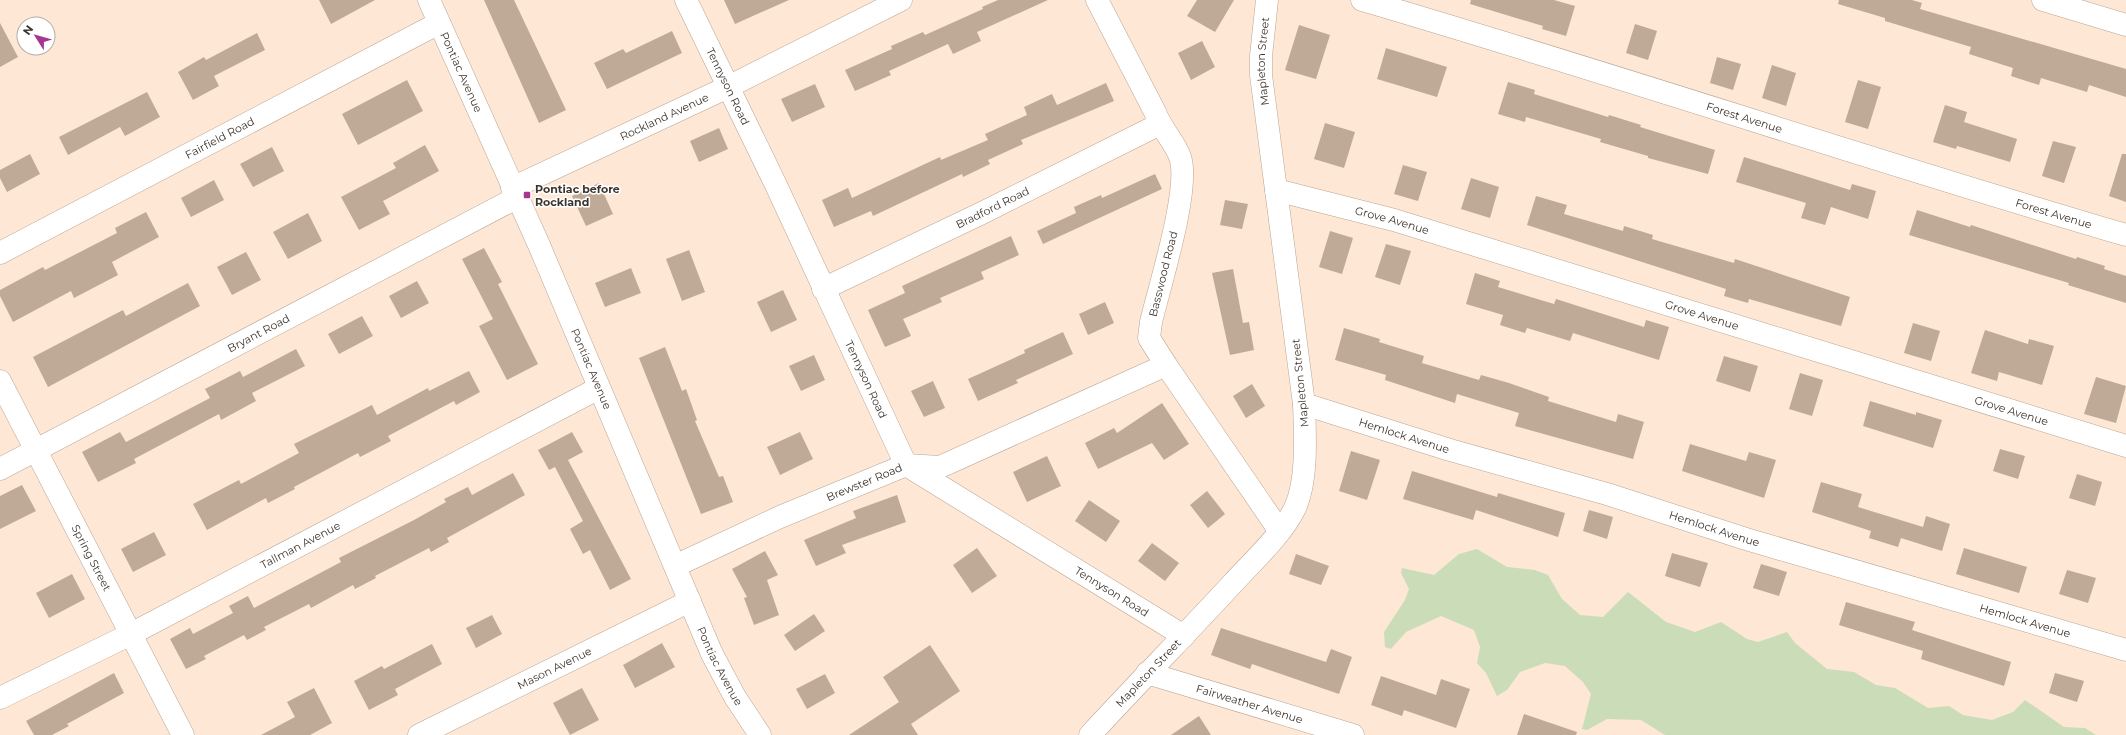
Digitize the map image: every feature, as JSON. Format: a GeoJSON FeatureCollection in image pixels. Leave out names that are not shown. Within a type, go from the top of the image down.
{"type":"FeatureCollection","features":[{"type":"Feature","properties":{"kind":"street","name":"Pontiac Avenue"},"geometry":{"type":"LineString","coordinates":[[429,0],[514,193],[539,245],[712,654],[735,697],[760,735]]}},
{"type":"Feature","properties":{"kind":"street","name":"Tennyson Road"},"geometry":{"type":"LineString","coordinates":[[686,0],[906,465],[1184,636]]}},
{"type":"Feature","properties":{"kind":"street","name":"Rockland Avenue"},"geometry":{"type":"LineString","coordinates":[[514,193],[901,0]]}},
{"type":"Feature","properties":{"kind":"street","name":"Basswood Road"},"geometry":{"type":"LineString","coordinates":[[1097,0],[1160,124],[1180,157],[1183,179],[1178,212],[1151,322],[1150,338],[1166,365],[1279,530]]}},
{"type":"Feature","properties":{"kind":"street","name":"Mapleton Street"},"geometry":{"type":"LineString","coordinates":[[1090,735],[1147,673],[1256,560],[1279,530],[1286,524],[1296,507],[1301,490],[1305,452],[1304,404],[1261,75],[1261,56],[1267,0]]}},
{"type":"Feature","properties":{"kind":"street","name":"Forest Avenue"},"geometry":{"type":"LineString","coordinates":[[1362,0],[1763,122],[1941,181],[2126,235]]}},
{"type":"Feature","properties":{"kind":"street"},"geometry":{"type":"LineString","coordinates":[[2043,0],[2126,25]]}},
{"type":"Feature","properties":{"kind":"street","name":"Fairfield Road"},"geometry":{"type":"LineString","coordinates":[[0,253],[440,23]]}},
{"type":"Feature","properties":{"kind":"street","name":"Bradford Road"},"geometry":{"type":"LineString","coordinates":[[823,289],[982,213],[1160,124]]}},
{"type":"Feature","properties":{"kind":"street","name":"Grove Avenue"},"geometry":{"type":"LineString","coordinates":[[1276,190],[1394,220],[2126,446]]}},
{"type":"Feature","properties":{"kind":"street","name":"Bryant Road"},"geometry":{"type":"LineString","coordinates":[[0,469],[514,193]]}},
{"type":"Feature","properties":{"kind":"street","name":"Brewster Road"},"geometry":{"type":"LineString","coordinates":[[675,566],[780,517],[906,465],[940,467],[1166,365]]}},
{"type":"Feature","properties":{"kind":"street","name":"Spring Street"},"geometry":{"type":"LineString","coordinates":[[0,381],[183,735]]}},
{"type":"Feature","properties":{"kind":"street","name":"Tallman Avenue"},"geometry":{"type":"LineString","coordinates":[[0,698],[131,634],[599,388]]}},
{"type":"Feature","properties":{"kind":"street","name":"Hemlock Avenue"},"geometry":{"type":"LineString","coordinates":[[1304,404],[1450,450],[1607,494],[1746,539],[2126,650]]}},
{"type":"Feature","properties":{"kind":"street","name":"Mason Avenue"},"geometry":{"type":"LineString","coordinates":[[418,735],[690,601]]}},
{"type":"Feature","properties":{"kind":"street","name":"Fairweather Avenue"},"geometry":{"type":"LineString","coordinates":[[1147,673],[1353,735]]}},
{"type":"Feature","properties":{"kind":"green space"},"geometry":{"type":"Polygon","coordinates":[[[1477,549],[1507,567],[1535,570],[1548,575],[1562,599],[1580,615],[1603,617],[1628,592],[1666,622],[1695,632],[1721,622],[1747,639],[1758,642],[1787,632],[1795,643],[1827,669],[1854,672],[1876,685],[1895,688],[1928,708],[1949,706],[1963,715],[1992,720],[2013,712],[2025,700],[2064,727],[2085,728],[2096,735],[1665,735],[1641,720],[1607,719],[1587,730],[1582,729],[1591,694],[1583,682],[1565,666],[1545,663],[1520,672],[1507,690],[1497,696],[1486,673],[1477,663],[1480,647],[1474,630],[1441,616],[1406,632],[1391,649],[1385,647],[1384,632],[1405,600],[1409,589],[1401,573],[1402,568],[1434,575],[1459,554],[1477,549]]]}},
{"type":"Feature","properties":{"kind":"building"},"geometry":{"type":"Polygon","coordinates":[[[319,0],[375,0],[331,24],[319,0]]]}},
{"type":"Feature","properties":{"kind":"building"},"geometry":{"type":"Polygon","coordinates":[[[484,0],[514,0],[566,110],[539,123],[484,0]]]}},
{"type":"Feature","properties":{"kind":"building"},"geometry":{"type":"Polygon","coordinates":[[[724,0],[789,0],[735,24],[724,0]]]}},
{"type":"Feature","properties":{"kind":"building"},"geometry":{"type":"Polygon","coordinates":[[[998,0],[1048,0],[977,32],[981,41],[953,54],[948,44],[889,71],[891,75],[855,91],[845,70],[892,49],[891,46],[923,32],[925,35],[983,9],[982,7],[998,0]]]}},
{"type":"Feature","properties":{"kind":"building"},"geometry":{"type":"Polygon","coordinates":[[[1197,0],[1234,0],[1215,32],[1187,16],[1197,0]]]}},
{"type":"Feature","properties":{"kind":"building"},"geometry":{"type":"Polygon","coordinates":[[[1471,0],[1554,0],[1575,6],[1566,36],[1542,29],[1543,26],[1470,4],[1471,0]]]}},
{"type":"Feature","properties":{"kind":"building"},"geometry":{"type":"Polygon","coordinates":[[[1839,0],[1912,0],[1922,3],[1920,9],[2126,69],[2126,97],[2089,85],[2087,92],[2041,78],[2039,85],[2011,76],[2013,68],[1969,54],[1971,47],[1885,21],[1885,18],[1838,4],[1839,0]]]}},
{"type":"Feature","properties":{"kind":"building"},"geometry":{"type":"Polygon","coordinates":[[[0,23],[16,53],[16,56],[18,57],[0,67],[0,23]]]}},
{"type":"Feature","properties":{"kind":"building"},"geometry":{"type":"Polygon","coordinates":[[[1635,24],[1657,31],[1648,60],[1626,53],[1635,24]]]}},
{"type":"Feature","properties":{"kind":"building"},"geometry":{"type":"Polygon","coordinates":[[[1299,25],[1330,35],[1316,79],[1285,70],[1299,25]]]}},
{"type":"Feature","properties":{"kind":"building"},"geometry":{"type":"Polygon","coordinates":[[[672,31],[682,53],[607,89],[594,63],[623,49],[626,53],[672,31]]]}},
{"type":"Feature","properties":{"kind":"building"},"geometry":{"type":"Polygon","coordinates":[[[257,33],[265,50],[214,76],[219,86],[193,100],[178,72],[204,57],[206,60],[257,33]]]}},
{"type":"Feature","properties":{"kind":"building"},"geometry":{"type":"Polygon","coordinates":[[[1202,41],[1215,67],[1191,80],[1178,53],[1202,41]]]}},
{"type":"Feature","properties":{"kind":"building"},"geometry":{"type":"Polygon","coordinates":[[[1386,48],[1447,67],[1437,97],[1377,79],[1386,48]]]}},
{"type":"Feature","properties":{"kind":"building"},"geometry":{"type":"Polygon","coordinates":[[[1717,57],[1741,64],[1733,90],[1710,83],[1717,57]]]}},
{"type":"Feature","properties":{"kind":"building"},"geometry":{"type":"Polygon","coordinates":[[[1772,65],[1796,73],[1786,106],[1762,98],[1772,65]]]}},
{"type":"Feature","properties":{"kind":"building"},"geometry":{"type":"Polygon","coordinates":[[[407,80],[423,111],[358,145],[342,114],[407,80]]]}},
{"type":"Feature","properties":{"kind":"building"},"geometry":{"type":"Polygon","coordinates":[[[1858,80],[1881,87],[1868,129],[1845,122],[1858,80]]]}},
{"type":"Feature","properties":{"kind":"building"},"geometry":{"type":"Polygon","coordinates":[[[1508,82],[1535,90],[1534,94],[1608,117],[1609,115],[1641,125],[1640,127],[1715,150],[1708,174],[1648,158],[1648,156],[1600,142],[1601,139],[1526,117],[1525,122],[1498,114],[1508,82]]]}},
{"type":"Feature","properties":{"kind":"building"},"geometry":{"type":"Polygon","coordinates":[[[1106,83],[1114,101],[1021,140],[1023,144],[988,160],[990,164],[963,177],[962,174],[873,216],[871,211],[834,227],[822,200],[848,188],[852,198],[940,157],[941,160],[988,140],[985,134],[1027,115],[1024,107],[1052,94],[1057,105],[1106,83]]]}},
{"type":"Feature","properties":{"kind":"building"},"geometry":{"type":"Polygon","coordinates":[[[815,84],[825,107],[792,122],[781,99],[815,84]]]}},
{"type":"Feature","properties":{"kind":"building"},"geometry":{"type":"Polygon","coordinates":[[[147,92],[160,117],[125,136],[120,127],[68,155],[59,137],[147,92]]]}},
{"type":"Feature","properties":{"kind":"building"},"geometry":{"type":"Polygon","coordinates":[[[1945,105],[1967,112],[1964,122],[2017,139],[2010,162],[1957,146],[1956,149],[1933,142],[1945,105]]]}},
{"type":"Feature","properties":{"kind":"building"},"geometry":{"type":"Polygon","coordinates":[[[1325,123],[1355,132],[1344,168],[1314,159],[1325,123]]]}},
{"type":"Feature","properties":{"kind":"building"},"geometry":{"type":"Polygon","coordinates":[[[719,128],[728,149],[699,162],[690,141],[719,128]]]}},
{"type":"Feature","properties":{"kind":"building"},"geometry":{"type":"Polygon","coordinates":[[[2053,141],[2076,147],[2064,183],[2042,176],[2053,141]]]}},
{"type":"Feature","properties":{"kind":"building"},"geometry":{"type":"Polygon","coordinates":[[[425,145],[439,171],[383,201],[390,214],[359,230],[341,197],[396,168],[393,163],[425,145]]]}},
{"type":"Feature","properties":{"kind":"building"},"geometry":{"type":"Polygon","coordinates":[[[272,147],[284,171],[253,187],[240,164],[272,147]]]}},
{"type":"Feature","properties":{"kind":"building"},"geometry":{"type":"Polygon","coordinates":[[[30,154],[40,174],[7,192],[0,178],[0,170],[30,154]]]}},
{"type":"Feature","properties":{"kind":"building"},"geometry":{"type":"Polygon","coordinates":[[[2122,154],[2126,154],[2126,202],[2109,196],[2122,154]]]}},
{"type":"Feature","properties":{"kind":"building"},"geometry":{"type":"Polygon","coordinates":[[[1744,157],[1850,190],[1852,184],[1876,191],[1868,219],[1831,207],[1825,225],[1801,218],[1806,203],[1736,182],[1744,157]]]}},
{"type":"Feature","properties":{"kind":"building"},"geometry":{"type":"Polygon","coordinates":[[[1403,165],[1427,172],[1418,201],[1394,194],[1403,165]]]}},
{"type":"Feature","properties":{"kind":"building"},"geometry":{"type":"Polygon","coordinates":[[[1155,174],[1162,189],[1043,244],[1037,231],[1076,213],[1074,207],[1101,195],[1102,198],[1155,174]]]}},
{"type":"Feature","properties":{"kind":"building"},"geometry":{"type":"Polygon","coordinates":[[[1471,178],[1499,187],[1490,218],[1461,209],[1471,178]]]}},
{"type":"Feature","properties":{"kind":"building"},"geometry":{"type":"Polygon","coordinates":[[[214,180],[224,200],[191,217],[181,198],[214,180]]]}},
{"type":"Feature","properties":{"kind":"building"},"geometry":{"type":"Polygon","coordinates":[[[599,183],[613,214],[586,226],[572,196],[599,183]]]}},
{"type":"Feature","properties":{"kind":"building"},"geometry":{"type":"Polygon","coordinates":[[[1536,196],[1567,205],[1564,214],[1623,231],[1624,226],[1653,235],[1652,239],[1734,263],[1735,259],[1850,297],[1841,326],[1749,299],[1748,303],[1724,296],[1726,289],[1527,225],[1536,196]]]}},
{"type":"Feature","properties":{"kind":"building"},"geometry":{"type":"Polygon","coordinates":[[[1225,200],[1248,204],[1242,229],[1220,225],[1225,200]]]}},
{"type":"Feature","properties":{"kind":"building"},"geometry":{"type":"Polygon","coordinates":[[[1917,210],[1970,227],[1971,225],[2076,259],[2077,257],[2105,266],[2104,269],[2126,276],[2126,303],[2068,285],[2069,283],[1909,235],[1917,210]]]}},
{"type":"Feature","properties":{"kind":"building"},"geometry":{"type":"Polygon","coordinates":[[[146,212],[159,237],[112,262],[118,275],[74,298],[71,291],[13,322],[0,296],[0,290],[43,267],[45,270],[117,233],[115,228],[146,212]]]}},
{"type":"Feature","properties":{"kind":"building"},"geometry":{"type":"Polygon","coordinates":[[[308,213],[322,241],[288,259],[273,232],[308,213]]]}},
{"type":"Feature","properties":{"kind":"building"},"geometry":{"type":"Polygon","coordinates":[[[1330,231],[1353,238],[1342,274],[1319,267],[1330,231]]]}},
{"type":"Feature","properties":{"kind":"building"},"geometry":{"type":"Polygon","coordinates":[[[1011,236],[1019,255],[981,272],[984,279],[940,298],[942,302],[903,319],[911,336],[885,347],[868,310],[905,293],[902,286],[1011,236]]]}},
{"type":"Feature","properties":{"kind":"building"},"geometry":{"type":"Polygon","coordinates":[[[1386,244],[1411,251],[1400,285],[1375,277],[1386,244]]]}},
{"type":"Feature","properties":{"kind":"building"},"geometry":{"type":"Polygon","coordinates":[[[484,248],[502,282],[498,284],[538,364],[507,380],[479,326],[493,319],[462,259],[484,248]]]}},
{"type":"Feature","properties":{"kind":"building"},"geometry":{"type":"Polygon","coordinates":[[[689,250],[705,292],[682,301],[666,259],[689,250]]]}},
{"type":"Feature","properties":{"kind":"building"},"geometry":{"type":"Polygon","coordinates":[[[246,252],[261,280],[232,295],[217,267],[246,252]]]}},
{"type":"Feature","properties":{"kind":"building"},"geometry":{"type":"Polygon","coordinates":[[[631,268],[641,293],[605,307],[595,283],[631,268]]]}},
{"type":"Feature","properties":{"kind":"building"},"geometry":{"type":"Polygon","coordinates":[[[1233,269],[1243,323],[1249,322],[1254,350],[1230,355],[1212,273],[1233,269]]]}},
{"type":"Feature","properties":{"kind":"building"},"geometry":{"type":"Polygon","coordinates":[[[1475,273],[1500,281],[1498,287],[1554,304],[1556,299],[1644,327],[1646,320],[1669,327],[1659,360],[1573,333],[1570,341],[1527,328],[1525,333],[1500,325],[1503,315],[1466,304],[1475,273]]]}},
{"type":"Feature","properties":{"kind":"building"},"geometry":{"type":"Polygon","coordinates":[[[417,281],[429,303],[401,318],[389,296],[417,281]]]}},
{"type":"Feature","properties":{"kind":"building"},"geometry":{"type":"Polygon","coordinates":[[[188,283],[200,306],[48,387],[33,357],[123,310],[126,316],[188,283]]]}},
{"type":"Feature","properties":{"kind":"building"},"geometry":{"type":"Polygon","coordinates":[[[783,290],[797,320],[771,332],[757,302],[783,290]]]}},
{"type":"Feature","properties":{"kind":"building"},"geometry":{"type":"Polygon","coordinates":[[[1105,302],[1114,323],[1088,335],[1079,314],[1105,302]]]}},
{"type":"Feature","properties":{"kind":"building"},"geometry":{"type":"Polygon","coordinates":[[[362,316],[373,336],[339,354],[328,334],[362,316]]]}},
{"type":"Feature","properties":{"kind":"building"},"geometry":{"type":"Polygon","coordinates":[[[1913,323],[1940,331],[1931,361],[1904,353],[1913,323]]]}},
{"type":"Feature","properties":{"kind":"building"},"geometry":{"type":"Polygon","coordinates":[[[1344,328],[1380,339],[1379,342],[1424,356],[1422,363],[1479,380],[1481,375],[1509,383],[1549,397],[1548,401],[1616,422],[1618,414],[1644,422],[1633,459],[1515,426],[1519,413],[1457,394],[1455,403],[1385,380],[1386,375],[1335,360],[1344,328]]]}},
{"type":"Feature","properties":{"kind":"building"},"geometry":{"type":"Polygon","coordinates":[[[1985,330],[2028,344],[2029,339],[2054,346],[2042,385],[1999,372],[1997,381],[1971,373],[1985,330]]]}},
{"type":"Feature","properties":{"kind":"building"},"geometry":{"type":"Polygon","coordinates":[[[1063,332],[1073,354],[1016,380],[1018,383],[978,401],[968,379],[1025,353],[1024,350],[1063,332]]]}},
{"type":"Feature","properties":{"kind":"building"},"geometry":{"type":"Polygon","coordinates":[[[665,347],[682,391],[686,389],[697,420],[695,421],[719,477],[723,476],[733,502],[701,514],[639,358],[665,347]]]}},
{"type":"Feature","properties":{"kind":"building"},"geometry":{"type":"Polygon","coordinates":[[[296,349],[305,366],[252,393],[256,401],[221,420],[219,414],[134,459],[136,463],[98,482],[82,452],[120,432],[126,442],[210,398],[205,389],[240,371],[243,377],[296,349]]]}},
{"type":"Feature","properties":{"kind":"building"},"geometry":{"type":"Polygon","coordinates":[[[814,355],[825,380],[801,391],[789,366],[814,355]]]}},
{"type":"Feature","properties":{"kind":"building"},"geometry":{"type":"Polygon","coordinates":[[[1724,356],[1758,366],[1750,392],[1716,381],[1724,356]]]}},
{"type":"Feature","properties":{"kind":"building"},"geometry":{"type":"Polygon","coordinates":[[[469,371],[480,392],[456,405],[454,401],[388,436],[391,441],[360,457],[358,453],[294,487],[295,489],[268,503],[266,498],[207,530],[193,504],[239,480],[241,484],[299,453],[294,444],[372,405],[377,415],[428,388],[429,391],[469,371]]]}},
{"type":"Feature","properties":{"kind":"building"},"geometry":{"type":"Polygon","coordinates":[[[1800,373],[1823,380],[1812,416],[1789,409],[1800,373]]]}},
{"type":"Feature","properties":{"kind":"building"},"geometry":{"type":"Polygon","coordinates":[[[2096,377],[2126,386],[2116,423],[2084,414],[2096,377]]]}},
{"type":"Feature","properties":{"kind":"building"},"geometry":{"type":"Polygon","coordinates":[[[933,381],[945,408],[924,417],[911,391],[933,381]]]}},
{"type":"Feature","properties":{"kind":"building"},"geometry":{"type":"Polygon","coordinates":[[[1252,384],[1265,406],[1246,418],[1233,396],[1252,384]]]}},
{"type":"Feature","properties":{"kind":"building"},"geometry":{"type":"Polygon","coordinates":[[[1870,401],[1916,415],[1916,412],[1942,420],[1933,448],[1863,426],[1870,401]]]}},
{"type":"Feature","properties":{"kind":"building"},"geometry":{"type":"Polygon","coordinates":[[[1162,403],[1189,444],[1164,460],[1152,443],[1098,469],[1085,443],[1114,428],[1117,433],[1162,403]]]}},
{"type":"Feature","properties":{"kind":"building"},"geometry":{"type":"Polygon","coordinates":[[[572,432],[583,452],[568,460],[631,579],[610,590],[590,550],[583,554],[570,529],[583,521],[555,467],[549,470],[538,450],[572,432]]]}},
{"type":"Feature","properties":{"kind":"building"},"geometry":{"type":"Polygon","coordinates":[[[800,432],[813,459],[780,475],[767,447],[800,432]]]}},
{"type":"Feature","properties":{"kind":"building"},"geometry":{"type":"Polygon","coordinates":[[[1690,444],[1746,461],[1749,452],[1776,460],[1764,498],[1682,471],[1690,444]]]}},
{"type":"Feature","properties":{"kind":"building"},"geometry":{"type":"Polygon","coordinates":[[[2000,449],[2025,456],[2018,479],[1993,471],[2000,449]]]}},
{"type":"Feature","properties":{"kind":"building"},"geometry":{"type":"Polygon","coordinates":[[[1351,451],[1380,460],[1367,500],[1339,491],[1351,451]]]}},
{"type":"Feature","properties":{"kind":"building"},"geometry":{"type":"Polygon","coordinates":[[[1047,456],[1061,486],[1027,502],[1013,472],[1047,456]]]}},
{"type":"Feature","properties":{"kind":"building"},"geometry":{"type":"Polygon","coordinates":[[[1412,471],[1497,497],[1498,493],[1565,513],[1558,537],[1476,510],[1473,520],[1403,499],[1412,471]]]}},
{"type":"Feature","properties":{"kind":"building"},"geometry":{"type":"Polygon","coordinates":[[[513,473],[525,495],[447,538],[449,542],[431,552],[429,548],[375,576],[376,578],[355,589],[353,585],[311,608],[309,604],[264,627],[266,630],[247,640],[244,635],[204,656],[206,659],[186,669],[170,639],[190,628],[193,634],[233,613],[229,606],[248,596],[254,608],[341,562],[339,558],[446,502],[444,499],[468,487],[472,495],[513,473]]]}},
{"type":"Feature","properties":{"kind":"building"},"geometry":{"type":"Polygon","coordinates":[[[2077,474],[2102,482],[2095,506],[2069,498],[2077,474]]]}},
{"type":"Feature","properties":{"kind":"building"},"geometry":{"type":"Polygon","coordinates":[[[1821,482],[1862,494],[1858,507],[1923,527],[1926,516],[1950,524],[1942,551],[1901,538],[1898,547],[1869,538],[1871,531],[1812,512],[1821,482]]]}},
{"type":"Feature","properties":{"kind":"building"},"geometry":{"type":"Polygon","coordinates":[[[22,485],[36,511],[0,529],[0,496],[22,485]]]}},
{"type":"Feature","properties":{"kind":"building"},"geometry":{"type":"Polygon","coordinates":[[[1207,491],[1225,514],[1208,528],[1190,505],[1207,491]]]}},
{"type":"Feature","properties":{"kind":"building"},"geometry":{"type":"Polygon","coordinates":[[[897,495],[906,522],[842,545],[846,553],[816,566],[804,540],[856,518],[853,511],[897,495]]]}},
{"type":"Feature","properties":{"kind":"building"},"geometry":{"type":"Polygon","coordinates":[[[1089,500],[1120,521],[1106,542],[1075,521],[1089,500]]]}},
{"type":"Feature","properties":{"kind":"building"},"geometry":{"type":"Polygon","coordinates":[[[1589,510],[1613,517],[1607,539],[1583,531],[1589,510]]]}},
{"type":"Feature","properties":{"kind":"building"},"geometry":{"type":"Polygon","coordinates":[[[154,532],[166,555],[133,572],[121,549],[154,532]]]}},
{"type":"Feature","properties":{"kind":"building"},"geometry":{"type":"Polygon","coordinates":[[[1152,543],[1179,563],[1165,581],[1138,561],[1152,543]]]}},
{"type":"Feature","properties":{"kind":"building"},"geometry":{"type":"Polygon","coordinates":[[[977,548],[997,576],[972,593],[953,565],[977,548]]]}},
{"type":"Feature","properties":{"kind":"building"},"geometry":{"type":"Polygon","coordinates":[[[1964,548],[2027,567],[2019,593],[1956,574],[1964,548]]]}},
{"type":"Feature","properties":{"kind":"building"},"geometry":{"type":"Polygon","coordinates":[[[765,551],[778,575],[767,580],[779,615],[754,625],[744,598],[747,597],[732,569],[765,551]]]}},
{"type":"Feature","properties":{"kind":"building"},"geometry":{"type":"Polygon","coordinates":[[[1672,553],[1708,563],[1700,587],[1665,576],[1672,553]]]}},
{"type":"Feature","properties":{"kind":"building"},"geometry":{"type":"Polygon","coordinates":[[[1296,554],[1329,566],[1321,585],[1289,574],[1296,554]]]}},
{"type":"Feature","properties":{"kind":"building"},"geometry":{"type":"Polygon","coordinates":[[[1761,564],[1787,572],[1779,596],[1753,588],[1761,564]]]}},
{"type":"Feature","properties":{"kind":"building"},"geometry":{"type":"Polygon","coordinates":[[[2067,570],[2096,578],[2088,603],[2059,594],[2067,570]]]}},
{"type":"Feature","properties":{"kind":"building"},"geometry":{"type":"Polygon","coordinates":[[[72,574],[85,599],[49,618],[36,593],[72,574]]]}},
{"type":"Feature","properties":{"kind":"building"},"geometry":{"type":"Polygon","coordinates":[[[1846,602],[1915,622],[1912,630],[2011,662],[2004,686],[1921,659],[1923,651],[1839,625],[1846,602]]]}},
{"type":"Feature","properties":{"kind":"building"},"geometry":{"type":"Polygon","coordinates":[[[814,614],[825,631],[795,651],[784,635],[814,614]]]}},
{"type":"Feature","properties":{"kind":"building"},"geometry":{"type":"Polygon","coordinates":[[[492,615],[502,634],[476,648],[466,628],[492,615]]]}},
{"type":"Feature","properties":{"kind":"building"},"geometry":{"type":"Polygon","coordinates":[[[1221,628],[1326,662],[1331,649],[1352,657],[1339,694],[1252,664],[1250,669],[1211,655],[1221,628]]]}},
{"type":"Feature","properties":{"kind":"building"},"geometry":{"type":"Polygon","coordinates":[[[662,643],[675,667],[635,688],[623,665],[662,643]]]}},
{"type":"Feature","properties":{"kind":"building"},"geometry":{"type":"Polygon","coordinates":[[[432,644],[442,664],[395,689],[398,695],[369,710],[354,681],[382,666],[384,669],[432,644]]]}},
{"type":"Feature","properties":{"kind":"building"},"geometry":{"type":"Polygon","coordinates":[[[930,645],[960,691],[911,724],[918,735],[849,735],[899,702],[883,677],[930,645]]]}},
{"type":"Feature","properties":{"kind":"building"},"geometry":{"type":"Polygon","coordinates":[[[114,673],[124,693],[67,724],[69,726],[52,735],[34,735],[26,721],[114,673]]]}},
{"type":"Feature","properties":{"kind":"building"},"geometry":{"type":"Polygon","coordinates":[[[2055,673],[2084,681],[2077,702],[2049,693],[2055,673]]]}},
{"type":"Feature","properties":{"kind":"building"},"geometry":{"type":"Polygon","coordinates":[[[825,674],[835,693],[807,709],[796,689],[825,674]]]}},
{"type":"Feature","properties":{"kind":"building"},"geometry":{"type":"Polygon","coordinates":[[[1381,676],[1436,695],[1441,679],[1470,689],[1456,728],[1404,710],[1402,716],[1371,705],[1381,676]]]}},
{"type":"Feature","properties":{"kind":"building"},"geometry":{"type":"Polygon","coordinates":[[[314,688],[332,723],[310,735],[261,735],[295,717],[287,702],[314,688]]]}},
{"type":"Feature","properties":{"kind":"building"},"geometry":{"type":"Polygon","coordinates":[[[582,688],[599,720],[570,735],[553,703],[582,688]]]}},
{"type":"Feature","properties":{"kind":"building"},"geometry":{"type":"Polygon","coordinates":[[[1524,714],[1577,732],[1576,735],[1517,735],[1524,714]]]}},
{"type":"Feature","properties":{"kind":"building"},"geometry":{"type":"Polygon","coordinates":[[[1199,716],[1211,735],[1171,735],[1199,716]]]}},
{"type":"Feature","properties":{"kind":"place","name":"Pontiac before Rockland"},"geometry":{"type":"Point","coordinates":[527,195]}}]}
